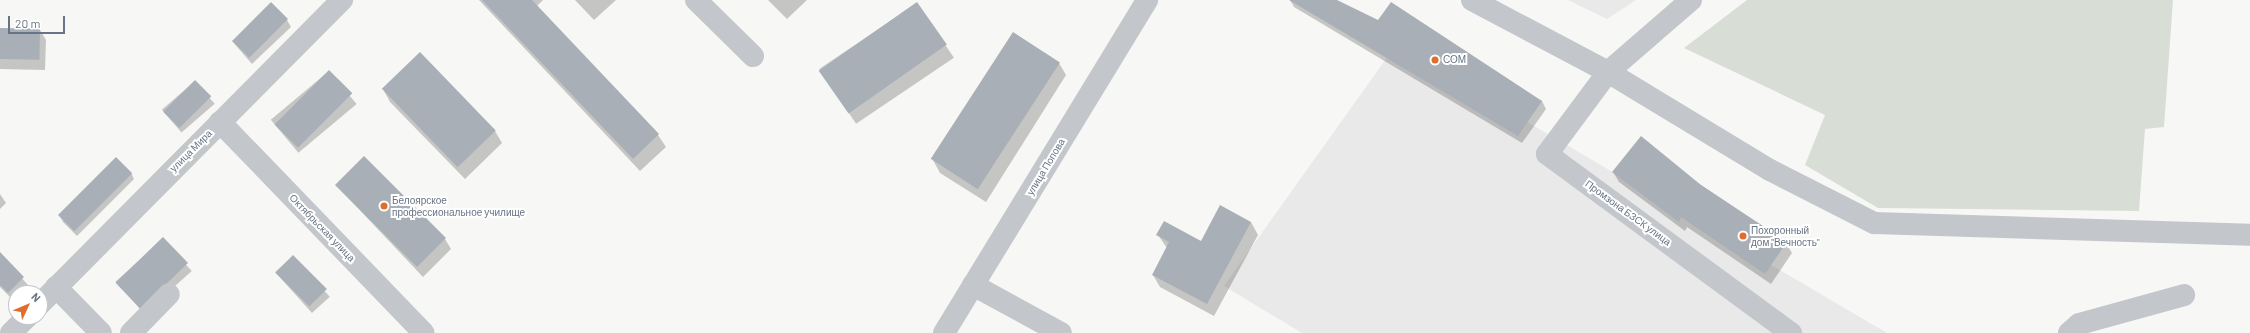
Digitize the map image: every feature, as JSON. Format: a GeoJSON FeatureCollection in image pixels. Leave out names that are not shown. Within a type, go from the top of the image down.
{"type":"FeatureCollection","features":[{"type":"Feature","properties":{"kind":"street","name":"улица Мира"},"geometry":{"type":"LineString","coordinates":[[48,296],[342,0]]}},
{"type":"Feature","properties":{"kind":"street"},"geometry":{"type":"LineString","coordinates":[[696,0],[753,56]]}},
{"type":"Feature","properties":{"kind":"street","name":"улица Попова"},"geometry":{"type":"LineString","coordinates":[[944,333],[1147,0]]}},
{"type":"Feature","properties":{"kind":"street"},"geometry":{"type":"LineString","coordinates":[[1472,0],[1608,72],[1770,170],[1874,223],[2250,235]]}},
{"type":"Feature","properties":{"kind":"street"},"geometry":{"type":"LineString","coordinates":[[1608,72],[1691,0]]}},
{"type":"Feature","properties":{"kind":"street","name":"Промзона БЗСК улица"},"geometry":{"type":"LineString","coordinates":[[1608,72],[1547,154],[1791,333]]}},
{"type":"Feature","properties":{"kind":"street","name":"Октябрьская улица"},"geometry":{"type":"LineString","coordinates":[[220,122],[424,333]]}},
{"type":"Feature","properties":{"kind":"street"},"geometry":{"type":"LineString","coordinates":[[973,285],[1061,333]]}},
{"type":"Feature","properties":{"kind":"street"},"geometry":{"type":"LineString","coordinates":[[56,287],[101,333]]}},
{"type":"Feature","properties":{"kind":"street"},"geometry":{"type":"LineString","coordinates":[[131,333],[169,294]]}},
{"type":"Feature","properties":{"kind":"street"},"geometry":{"type":"LineString","coordinates":[[2069,333],[2080,324],[2184,295]]}},
{"type":"Feature","properties":{"kind":"street"},"geometry":{"type":"LineString","coordinates":[[11,333],[19,325]]}},
{"type":"Feature","properties":{"kind":"shaded area"},"geometry":{"type":"Polygon","coordinates":[[[1568,0],[1636,0],[1607,19],[1568,0]]]}},
{"type":"Feature","properties":{"kind":"shaded area"},"geometry":{"type":"Polygon","coordinates":[[[1747,0],[2173,0],[2164,127],[2145,129],[2139,211],[1878,208],[1805,165],[1825,115],[1684,48],[1747,0]]]}},
{"type":"Feature","properties":{"kind":"shaded area"},"geometry":{"type":"Polygon","coordinates":[[[1396,45],[1887,333],[1302,333],[1224,286],[1396,45]]]}},
{"type":"Feature","properties":{"kind":"building"},"geometry":{"type":"Polygon","coordinates":[[[482,0],[532,0],[659,134],[633,159],[482,0]]]}},
{"type":"Feature","properties":{"kind":"building","name":"СОМ"},"geometry":{"type":"Polygon","coordinates":[[[1289,0],[1337,0],[1378,20],[1391,2],[1542,101],[1518,136],[1289,0]]]}},
{"type":"Feature","properties":{"kind":"building"},"geometry":{"type":"Polygon","coordinates":[[[271,2],[288,19],[249,58],[232,41],[271,2]]]}},
{"type":"Feature","properties":{"kind":"building"},"geometry":{"type":"Polygon","coordinates":[[[917,2],[947,45],[849,113],[819,71],[917,2]]]}},
{"type":"Feature","properties":{"kind":"building"},"geometry":{"type":"Polygon","coordinates":[[[0,28],[40,29],[39,60],[0,59],[0,28]]]}},
{"type":"Feature","properties":{"kind":"building"},"geometry":{"type":"Polygon","coordinates":[[[1013,32],[1060,62],[978,189],[931,159],[1013,32]]]}},
{"type":"Feature","properties":{"kind":"building"},"geometry":{"type":"Polygon","coordinates":[[[420,52],[496,130],[458,167],[382,89],[420,52]]]}},
{"type":"Feature","properties":{"kind":"building"},"geometry":{"type":"Polygon","coordinates":[[[329,70],[352,93],[298,148],[275,124],[329,70]]]}},
{"type":"Feature","properties":{"kind":"building"},"geometry":{"type":"Polygon","coordinates":[[[195,80],[211,96],[179,128],[163,112],[195,80]]]}},
{"type":"Feature","properties":{"kind":"building"},"geometry":{"type":"Polygon","coordinates":[[[1641,136],[1701,185],[1787,242],[1765,274],[1681,217],[1679,222],[1612,172],[1641,136]]]}},
{"type":"Feature","properties":{"kind":"building"},"geometry":{"type":"Polygon","coordinates":[[[364,156],[446,238],[417,267],[335,185],[364,156]]]}},
{"type":"Feature","properties":{"kind":"building"},"geometry":{"type":"Polygon","coordinates":[[[116,157],[132,173],[74,231],[58,215],[116,157]]]}},
{"type":"Feature","properties":{"kind":"building"},"geometry":{"type":"Polygon","coordinates":[[[1220,205],[1251,222],[1207,304],[1152,275],[1169,242],[1156,235],[1164,221],[1201,241],[1220,205]]]}},
{"type":"Feature","properties":{"kind":"building"},"geometry":{"type":"Polygon","coordinates":[[[163,237],[188,263],[141,309],[116,283],[163,237]]]}},
{"type":"Feature","properties":{"kind":"building"},"geometry":{"type":"Polygon","coordinates":[[[0,252],[24,277],[16,285],[8,285],[8,293],[0,285],[0,252]]]}},
{"type":"Feature","properties":{"kind":"building"},"geometry":{"type":"Polygon","coordinates":[[[293,255],[327,289],[309,307],[275,273],[293,255]]]}},
{"type":"Feature","properties":{"kind":"place","name":"СОМ"},"geometry":{"type":"Point","coordinates":[1435,60]}},
{"type":"Feature","properties":{"kind":"place","name":"Белоярское профессиональное училище"},"geometry":{"type":"Point","coordinates":[384,206]}},
{"type":"Feature","properties":{"kind":"place","name":"Похоронный дом \"Вечность\""},"geometry":{"type":"Point","coordinates":[1743,236]}}]}
